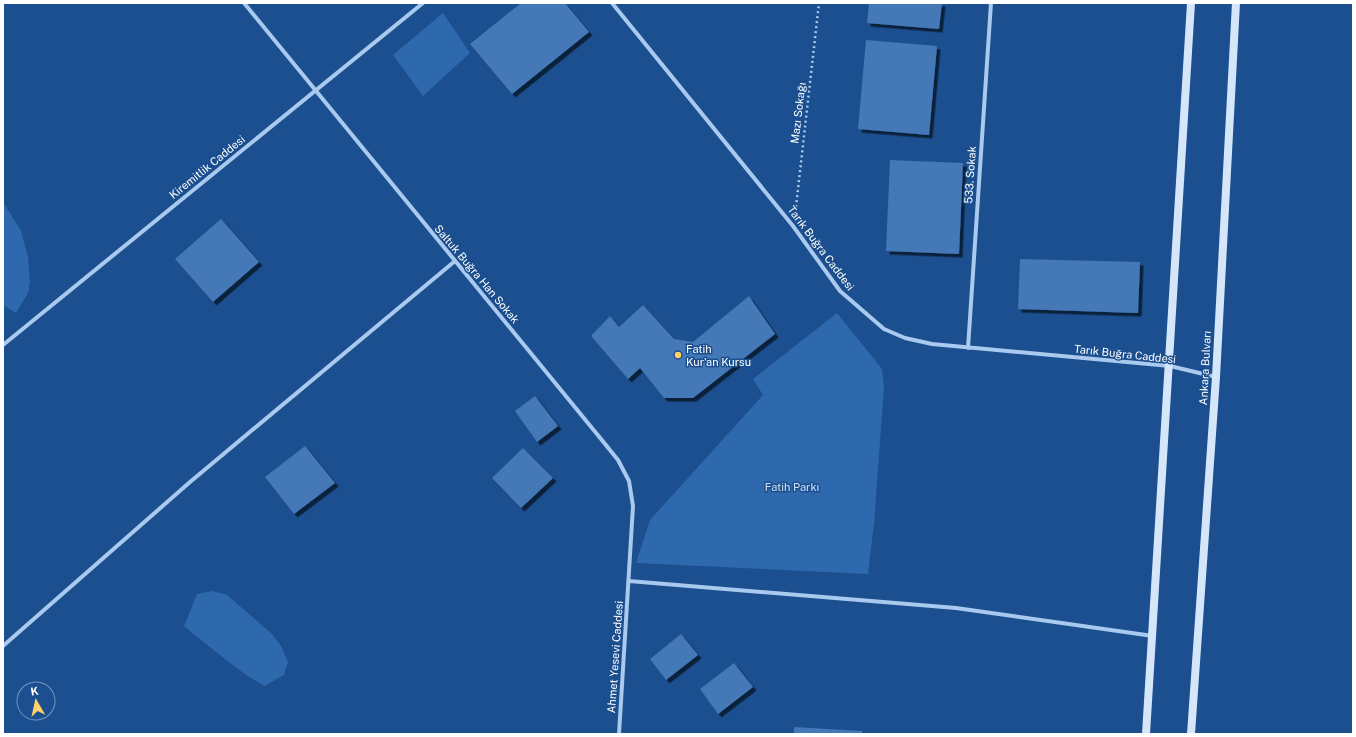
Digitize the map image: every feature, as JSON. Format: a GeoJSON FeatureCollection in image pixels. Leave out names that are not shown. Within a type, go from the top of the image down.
{"type":"FeatureCollection","features":[{"type":"Feature","properties":{"kind":"main road"},"geometry":{"type":"LineString","coordinates":[[1146,734],[1170,366],[1191,3]]}},
{"type":"Feature","properties":{"kind":"main road","name":"Ankara Bulvarı"},"geometry":{"type":"LineString","coordinates":[[1191,734],[1216,377],[1236,3]]}},
{"type":"Feature","properties":{"kind":"street","name":"Saltuk Buğra Han Sokak"},"geometry":{"type":"LineString","coordinates":[[244,3],[618,460],[629,481],[633,506],[629,581]]}},
{"type":"Feature","properties":{"kind":"street","name":"Kiremitlik Caddesi"},"geometry":{"type":"LineString","coordinates":[[3,345],[423,3]]}},
{"type":"Feature","properties":{"kind":"street","name":"Tarık Buğra Caddesi"},"geometry":{"type":"LineString","coordinates":[[612,3],[793,226],[840,291],[884,328],[905,338],[968,348],[1170,366],[1216,377]]}},
{"type":"Feature","properties":{"kind":"street","name":"533. Sokak"},"geometry":{"type":"LineString","coordinates":[[968,348],[991,3]]}},
{"type":"Feature","properties":{"kind":"street"},"geometry":{"type":"LineString","coordinates":[[3,646],[190,482],[455,261]]}},
{"type":"Feature","properties":{"kind":"street"},"geometry":{"type":"LineString","coordinates":[[629,581],[956,608],[1153,636]]}},
{"type":"Feature","properties":{"kind":"street","name":"Ahmet Yesevi Caddesi"},"geometry":{"type":"LineString","coordinates":[[619,734],[629,581]]}},
{"type":"Feature","properties":{"kind":"path","name":"Mazı Sokağı"},"geometry":{"type":"LineString","coordinates":[[793,226],[819,3]]}},
{"type":"Feature","properties":{"kind":"green space"},"geometry":{"type":"Polygon","coordinates":[[[443,13],[470,53],[423,96],[393,55],[443,13]]]}},
{"type":"Feature","properties":{"kind":"green space"},"geometry":{"type":"Polygon","coordinates":[[[3,202],[21,231],[28,257],[30,282],[28,293],[16,313],[3,305],[3,202]]]}},
{"type":"Feature","properties":{"kind":"green space","name":"Fatih Parkı"},"geometry":{"type":"Polygon","coordinates":[[[837,313],[882,369],[884,388],[874,523],[868,574],[636,563],[650,520],[763,395],[753,379],[837,313]]]}},
{"type":"Feature","properties":{"kind":"green space"},"geometry":{"type":"Polygon","coordinates":[[[212,591],[227,595],[272,634],[281,646],[288,662],[284,675],[264,686],[213,650],[184,626],[197,594],[212,591]]]}},
{"type":"Feature","properties":{"kind":"building"},"geometry":{"type":"Polygon","coordinates":[[[521,3],[565,3],[589,32],[512,94],[470,44],[521,3]]]}},
{"type":"Feature","properties":{"kind":"building"},"geometry":{"type":"Polygon","coordinates":[[[869,3],[942,3],[939,29],[867,23],[869,3]]]}},
{"type":"Feature","properties":{"kind":"building"},"geometry":{"type":"Polygon","coordinates":[[[866,40],[937,46],[929,135],[858,129],[866,40]]]}},
{"type":"Feature","properties":{"kind":"building"},"geometry":{"type":"Polygon","coordinates":[[[890,160],[963,163],[959,254],[886,251],[890,160]]]}},
{"type":"Feature","properties":{"kind":"building"},"geometry":{"type":"Polygon","coordinates":[[[221,219],[259,262],[213,302],[175,259],[221,219]]]}},
{"type":"Feature","properties":{"kind":"building"},"geometry":{"type":"Polygon","coordinates":[[[1020,259],[1140,262],[1138,313],[1018,309],[1020,259]]]}},
{"type":"Feature","properties":{"kind":"building","name":"Fatih Kur'an Kursu"},"geometry":{"type":"Polygon","coordinates":[[[749,296],[775,334],[693,398],[664,398],[640,368],[628,379],[591,336],[610,316],[619,327],[643,305],[674,339],[693,342],[749,296]]]}},
{"type":"Feature","properties":{"kind":"building"},"geometry":{"type":"Polygon","coordinates":[[[535,396],[558,426],[537,442],[515,411],[535,396]]]}},
{"type":"Feature","properties":{"kind":"building"},"geometry":{"type":"Polygon","coordinates":[[[305,446],[335,483],[294,514],[265,477],[305,446]]]}},
{"type":"Feature","properties":{"kind":"building"},"geometry":{"type":"Polygon","coordinates":[[[523,448],[553,478],[521,508],[492,478],[523,448]]]}},
{"type":"Feature","properties":{"kind":"building"},"geometry":{"type":"Polygon","coordinates":[[[681,634],[698,655],[666,680],[650,659],[681,634]]]}},
{"type":"Feature","properties":{"kind":"building"},"geometry":{"type":"Polygon","coordinates":[[[734,663],[753,687],[718,714],[700,689],[734,663]]]}},
{"type":"Feature","properties":{"kind":"building"},"geometry":{"type":"Polygon","coordinates":[[[794,727],[862,731],[862,734],[794,734],[794,727]]]}},
{"type":"Feature","properties":{"kind":"place","name":"Fatih Kur'an Kursu"},"geometry":{"type":"Point","coordinates":[678,355]}}]}
